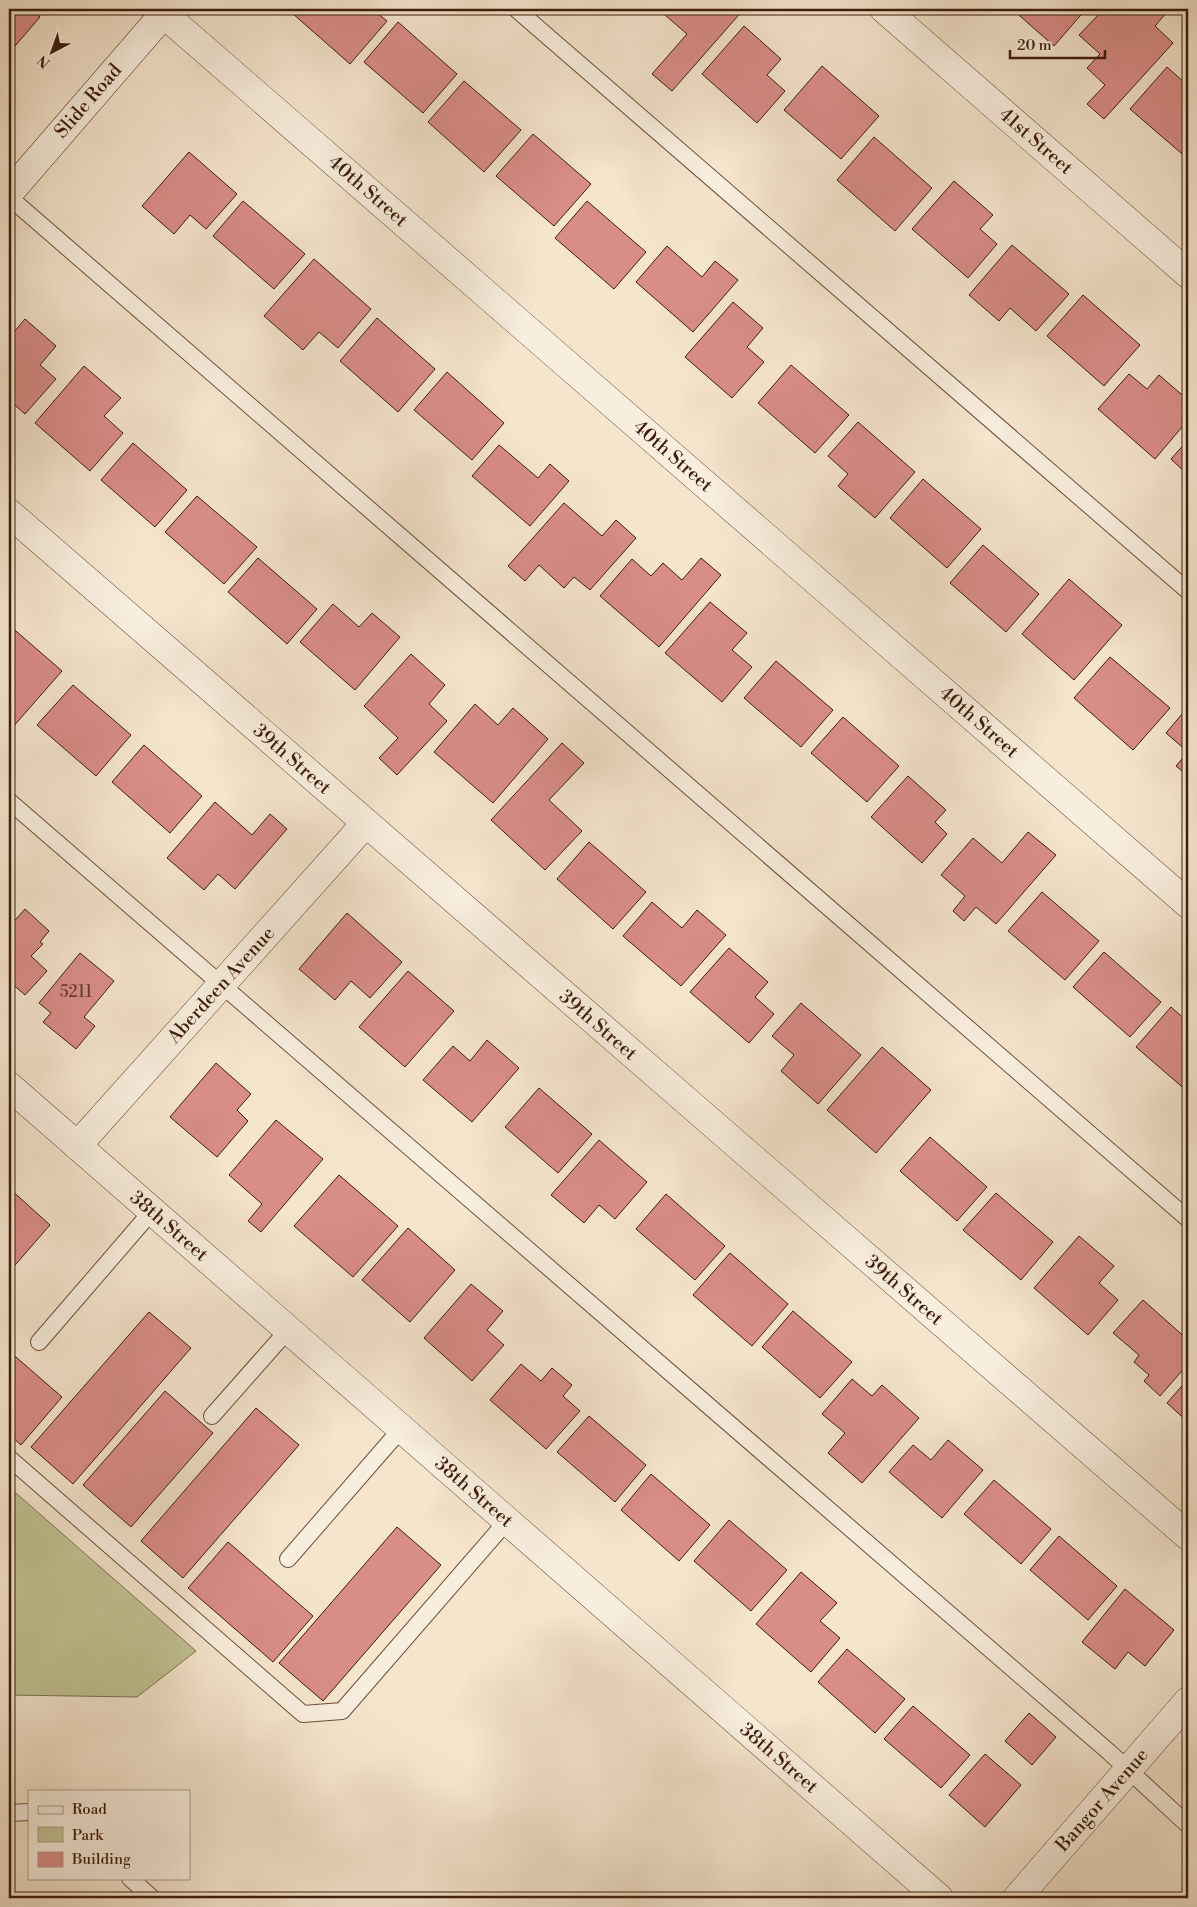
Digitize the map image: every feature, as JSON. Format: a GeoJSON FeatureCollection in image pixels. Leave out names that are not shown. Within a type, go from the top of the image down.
{"type":"FeatureCollection","features":[{"type":"Feature","properties":{"kind":"street","name":"41st Street"},"geometry":{"type":"LineString","coordinates":[[884,9],[1188,274]]}},
{"type":"Feature","properties":{"kind":"street","name":"Slide Road"},"geometry":{"type":"LineString","coordinates":[[9,195],[163,10]]}},
{"type":"Feature","properties":{"kind":"street","name":"40th Street"},"geometry":{"type":"LineString","coordinates":[[163,10],[1188,904]]}},
{"type":"Feature","properties":{"kind":"street","name":"39th Street"},"geometry":{"type":"LineString","coordinates":[[9,513],[1188,1536]]}},
{"type":"Feature","properties":{"kind":"street","name":"Aberdeen Avenue"},"geometry":{"type":"LineString","coordinates":[[77,1146],[366,824]]}},
{"type":"Feature","properties":{"kind":"street","name":"38th Street"},"geometry":{"type":"LineString","coordinates":[[9,1086],[939,1898]]}},
{"type":"Feature","properties":{"kind":"street","name":"Bangor Avenue"},"geometry":{"type":"LineString","coordinates":[[1017,1898],[1188,1701]]}},
{"type":"Feature","properties":{"kind":"lane"},"geometry":{"type":"LineString","coordinates":[[516,9],[1188,591]]}},
{"type":"Feature","properties":{"kind":"lane"},"geometry":{"type":"LineString","coordinates":[[9,195],[1188,1219]]}},
{"type":"Feature","properties":{"kind":"lane"},"geometry":{"type":"LineString","coordinates":[[9,801],[1129,1769],[1188,1825]]}},
{"type":"Feature","properties":{"kind":"lane"},"geometry":{"type":"LineString","coordinates":[[39,1342],[152,1211]]}},
{"type":"Feature","properties":{"kind":"lane"},"geometry":{"type":"LineString","coordinates":[[212,1416],[288,1330]]}},
{"type":"Feature","properties":{"kind":"lane"},"geometry":{"type":"LineString","coordinates":[[288,1559],[402,1428]]}},
{"type":"Feature","properties":{"kind":"lane"},"geometry":{"type":"LineString","coordinates":[[9,1458],[303,1714],[342,1711],[507,1520]]}},
{"type":"Feature","properties":{"kind":"lane"},"geometry":{"type":"LineString","coordinates":[[9,1813],[28,1812]]}},
{"type":"Feature","properties":{"kind":"lane"},"geometry":{"type":"LineString","coordinates":[[132,1880],[152,1898]]}},
{"type":"Feature","properties":{"kind":"green space"},"geometry":{"type":"Polygon","coordinates":[[[9,1487],[196,1651],[137,1697],[9,1695],[9,1487]]]}},
{"type":"Feature","properties":{"kind":"building"},"geometry":{"type":"Polygon","coordinates":[[[9,9],[30,9],[40,17],[9,53],[9,9]]]}},
{"type":"Feature","properties":{"kind":"building"},"geometry":{"type":"Polygon","coordinates":[[[296,9],[372,9],[387,21],[350,64],[292,13],[296,9]]]}},
{"type":"Feature","properties":{"kind":"building"},"geometry":{"type":"Polygon","coordinates":[[[613,9],[625,9],[620,14],[613,9]]]}},
{"type":"Feature","properties":{"kind":"building"},"geometry":{"type":"Polygon","coordinates":[[[658,9],[744,9],[672,91],[652,74],[687,34],[658,9]]]}},
{"type":"Feature","properties":{"kind":"building"},"geometry":{"type":"Polygon","coordinates":[[[1012,9],[1086,9],[1054,46],[1012,9]]]}},
{"type":"Feature","properties":{"kind":"building"},"geometry":{"type":"Polygon","coordinates":[[[1104,9],[1166,9],[1168,11],[1155,26],[1173,43],[1104,119],[1087,104],[1105,85],[1087,68],[1100,54],[1079,35],[1104,9]]]}},
{"type":"Feature","properties":{"kind":"building"},"geometry":{"type":"Polygon","coordinates":[[[398,22],[457,74],[423,113],[364,62],[398,22]]]}},
{"type":"Feature","properties":{"kind":"building"},"geometry":{"type":"Polygon","coordinates":[[[744,26],[781,59],[767,75],[785,91],[757,123],[702,74],[744,26]]]}},
{"type":"Feature","properties":{"kind":"building"},"geometry":{"type":"Polygon","coordinates":[[[822,66],[879,116],[841,159],[784,110],[822,66]]]}},
{"type":"Feature","properties":{"kind":"building"},"geometry":{"type":"Polygon","coordinates":[[[1167,67],[1185,83],[1188,79],[1188,159],[1130,109],[1167,67]]]}},
{"type":"Feature","properties":{"kind":"building"},"geometry":{"type":"Polygon","coordinates":[[[464,81],[521,130],[484,172],[428,122],[464,81]]]}},
{"type":"Feature","properties":{"kind":"building"},"geometry":{"type":"Polygon","coordinates":[[[533,134],[591,184],[554,226],[496,176],[533,134]]]}},
{"type":"Feature","properties":{"kind":"building"},"geometry":{"type":"Polygon","coordinates":[[[874,137],[932,188],[895,231],[837,180],[874,137]]]}},
{"type":"Feature","properties":{"kind":"building"},"geometry":{"type":"Polygon","coordinates":[[[189,152],[237,194],[206,229],[190,215],[174,234],[142,206],[189,152]]]}},
{"type":"Feature","properties":{"kind":"building"},"geometry":{"type":"Polygon","coordinates":[[[954,181],[993,215],[980,229],[997,244],[968,278],[912,229],[954,181]]]}},
{"type":"Feature","properties":{"kind":"building"},"geometry":{"type":"Polygon","coordinates":[[[243,201],[305,254],[274,289],[213,236],[243,201]]]}},
{"type":"Feature","properties":{"kind":"building"},"geometry":{"type":"Polygon","coordinates":[[[587,201],[646,252],[614,289],[555,238],[587,201]]]}},
{"type":"Feature","properties":{"kind":"building"},"geometry":{"type":"Polygon","coordinates":[[[1012,245],[1069,294],[1036,331],[1010,308],[999,321],[969,295],[1012,245]]]}},
{"type":"Feature","properties":{"kind":"building"},"geometry":{"type":"Polygon","coordinates":[[[667,246],[702,277],[715,261],[738,280],[693,332],[636,282],[667,246]]]}},
{"type":"Feature","properties":{"kind":"building"},"geometry":{"type":"Polygon","coordinates":[[[314,259],[371,309],[338,348],[319,332],[303,350],[264,316],[314,259]]]}},
{"type":"Feature","properties":{"kind":"building"},"geometry":{"type":"Polygon","coordinates":[[[1083,295],[1140,345],[1104,386],[1047,336],[1083,295]]]}},
{"type":"Feature","properties":{"kind":"building"},"geometry":{"type":"Polygon","coordinates":[[[733,302],[763,328],[747,347],[764,362],[732,398],[685,357],[733,302]]]}},
{"type":"Feature","properties":{"kind":"building"},"geometry":{"type":"Polygon","coordinates":[[[377,318],[435,369],[398,412],[340,361],[377,318]]]}},
{"type":"Feature","properties":{"kind":"building"},"geometry":{"type":"Polygon","coordinates":[[[25,319],[56,346],[40,365],[56,379],[25,414],[9,400],[9,338],[25,319]]]}},
{"type":"Feature","properties":{"kind":"building"},"geometry":{"type":"Polygon","coordinates":[[[791,365],[849,415],[815,453],[758,403],[791,365]]]}},
{"type":"Feature","properties":{"kind":"building"},"geometry":{"type":"Polygon","coordinates":[[[84,366],[121,398],[104,416],[123,433],[90,471],[35,423],[84,366]]]}},
{"type":"Feature","properties":{"kind":"building"},"geometry":{"type":"Polygon","coordinates":[[[447,372],[504,423],[472,460],[414,410],[447,372]]]}},
{"type":"Feature","properties":{"kind":"building"},"geometry":{"type":"Polygon","coordinates":[[[1129,374],[1147,389],[1159,375],[1188,400],[1188,420],[1155,459],[1098,409],[1129,374]]]}},
{"type":"Feature","properties":{"kind":"building"},"geometry":{"type":"Polygon","coordinates":[[[858,422],[915,472],[875,518],[838,486],[848,474],[828,456],[858,422]]]}},
{"type":"Feature","properties":{"kind":"building"},"geometry":{"type":"Polygon","coordinates":[[[1188,440],[1188,475],[1171,459],[1188,440]]]}},
{"type":"Feature","properties":{"kind":"building"},"geometry":{"type":"Polygon","coordinates":[[[133,443],[187,490],[155,527],[101,480],[133,443]]]}},
{"type":"Feature","properties":{"kind":"building"},"geometry":{"type":"Polygon","coordinates":[[[499,445],[538,478],[550,464],[569,481],[530,526],[472,476],[499,445]]]}},
{"type":"Feature","properties":{"kind":"building"},"geometry":{"type":"Polygon","coordinates":[[[923,479],[981,529],[947,568],[890,518],[923,479]]]}},
{"type":"Feature","properties":{"kind":"building"},"geometry":{"type":"Polygon","coordinates":[[[197,496],[257,547],[224,584],[165,532],[197,496]]]}},
{"type":"Feature","properties":{"kind":"building"},"geometry":{"type":"Polygon","coordinates":[[[564,503],[602,536],[616,520],[636,538],[590,590],[574,577],[564,588],[539,565],[525,581],[508,566],[564,503]]]}},
{"type":"Feature","properties":{"kind":"building"},"geometry":{"type":"Polygon","coordinates":[[[983,545],[1039,594],[1006,632],[950,583],[983,545]]]}},
{"type":"Feature","properties":{"kind":"building"},"geometry":{"type":"Polygon","coordinates":[[[258,558],[317,609],[287,644],[228,592],[258,558]]]}},
{"type":"Feature","properties":{"kind":"building"},"geometry":{"type":"Polygon","coordinates":[[[701,558],[721,575],[659,647],[600,596],[632,559],[651,576],[663,563],[682,580],[701,558]]]}},
{"type":"Feature","properties":{"kind":"building"},"geometry":{"type":"Polygon","coordinates":[[[1069,579],[1122,625],[1074,680],[1022,634],[1069,579]]]}},
{"type":"Feature","properties":{"kind":"building"},"geometry":{"type":"Polygon","coordinates":[[[710,602],[747,633],[732,650],[752,667],[722,702],[665,653],[710,602]]]}},
{"type":"Feature","properties":{"kind":"building"},"geometry":{"type":"Polygon","coordinates":[[[333,604],[359,627],[372,613],[400,637],[355,690],[300,642],[333,604]]]}},
{"type":"Feature","properties":{"kind":"building"},"geometry":{"type":"Polygon","coordinates":[[[9,625],[62,671],[12,728],[9,726],[9,625]]]}},
{"type":"Feature","properties":{"kind":"building"},"geometry":{"type":"Polygon","coordinates":[[[411,654],[445,685],[429,704],[447,721],[397,775],[379,758],[398,738],[364,706],[411,654]]]}},
{"type":"Feature","properties":{"kind":"building"},"geometry":{"type":"Polygon","coordinates":[[[1110,657],[1170,708],[1133,750],[1074,698],[1110,657]]]}},
{"type":"Feature","properties":{"kind":"building"},"geometry":{"type":"Polygon","coordinates":[[[776,661],[833,710],[801,747],[744,698],[776,661]]]}},
{"type":"Feature","properties":{"kind":"building"},"geometry":{"type":"Polygon","coordinates":[[[73,685],[131,735],[96,776],[37,725],[73,685]]]}},
{"type":"Feature","properties":{"kind":"building"},"geometry":{"type":"Polygon","coordinates":[[[475,704],[498,725],[513,708],[548,739],[493,803],[434,752],[475,704]]]}},
{"type":"Feature","properties":{"kind":"building"},"geometry":{"type":"Polygon","coordinates":[[[1188,707],[1188,752],[1166,733],[1188,707]]]}},
{"type":"Feature","properties":{"kind":"building"},"geometry":{"type":"Polygon","coordinates":[[[843,717],[899,766],[867,802],[811,753],[843,717]]]}},
{"type":"Feature","properties":{"kind":"building"},"geometry":{"type":"Polygon","coordinates":[[[562,743],[584,763],[549,800],[582,831],[545,870],[491,820],[562,743]]]}},
{"type":"Feature","properties":{"kind":"building"},"geometry":{"type":"Polygon","coordinates":[[[144,745],[202,796],[170,833],[112,782],[144,745]]]}},
{"type":"Feature","properties":{"kind":"building"},"geometry":{"type":"Polygon","coordinates":[[[1188,752],[1188,776],[1176,766],[1188,752]]]}},
{"type":"Feature","properties":{"kind":"building"},"geometry":{"type":"Polygon","coordinates":[[[908,776],[946,810],[935,822],[947,834],[922,863],[871,817],[908,776]]]}},
{"type":"Feature","properties":{"kind":"building"},"geometry":{"type":"Polygon","coordinates":[[[215,802],[252,835],[270,814],[287,829],[235,889],[218,874],[204,890],[167,858],[215,802]]]}},
{"type":"Feature","properties":{"kind":"building"},"geometry":{"type":"Polygon","coordinates":[[[1028,832],[1056,855],[996,924],[976,907],[964,921],[953,911],[965,896],[941,875],[973,838],[1002,863],[1028,832]]]}},
{"type":"Feature","properties":{"kind":"building"},"geometry":{"type":"Polygon","coordinates":[[[589,842],[646,892],[613,929],[557,879],[589,842]]]}},
{"type":"Feature","properties":{"kind":"building"},"geometry":{"type":"Polygon","coordinates":[[[1042,892],[1099,941],[1065,980],[1008,931],[1042,892]]]}},
{"type":"Feature","properties":{"kind":"building"},"geometry":{"type":"Polygon","coordinates":[[[652,902],[682,928],[697,910],[726,935],[681,986],[623,936],[652,902]]]}},
{"type":"Feature","properties":{"kind":"building"},"geometry":{"type":"Polygon","coordinates":[[[25,909],[49,931],[40,942],[43,944],[31,956],[47,971],[25,995],[9,981],[9,927],[25,909]]]}},
{"type":"Feature","properties":{"kind":"building"},"geometry":{"type":"Polygon","coordinates":[[[347,913],[402,962],[370,998],[351,981],[335,1000],[299,969],[347,913]]]}},
{"type":"Feature","properties":{"kind":"building"},"geometry":{"type":"Polygon","coordinates":[[[729,948],[768,982],[755,997],[774,1014],[749,1043],[690,992],[729,948]]]}},
{"type":"Feature","properties":{"kind":"building"},"geometry":{"type":"Polygon","coordinates":[[[1104,952],[1161,1002],[1130,1037],[1073,987],[1104,952]]]}},
{"type":"Feature","properties":{"kind":"building"},"geometry":{"type":"Polygon","coordinates":[[[80,953],[114,981],[84,1017],[95,1026],[76,1049],[43,1022],[51,1013],[39,1003],[80,953]]]}},
{"type":"Feature","properties":{"kind":"building"},"geometry":{"type":"Polygon","coordinates":[[[408,971],[454,1011],[405,1067],[359,1027],[408,971]]]}},
{"type":"Feature","properties":{"kind":"building"},"geometry":{"type":"Polygon","coordinates":[[[801,1003],[861,1055],[818,1104],[781,1071],[794,1055],[772,1036],[801,1003]]]}},
{"type":"Feature","properties":{"kind":"building"},"geometry":{"type":"Polygon","coordinates":[[[1171,1007],[1188,1022],[1188,1092],[1136,1047],[1171,1007]]]}},
{"type":"Feature","properties":{"kind":"building"},"geometry":{"type":"Polygon","coordinates":[[[487,1040],[519,1068],[472,1122],[423,1080],[453,1046],[470,1061],[487,1040]]]}},
{"type":"Feature","properties":{"kind":"building"},"geometry":{"type":"Polygon","coordinates":[[[882,1047],[931,1090],[876,1153],[827,1110],[882,1047]]]}},
{"type":"Feature","properties":{"kind":"building"},"geometry":{"type":"Polygon","coordinates":[[[216,1063],[251,1094],[237,1110],[248,1121],[217,1157],[170,1117],[216,1063]]]}},
{"type":"Feature","properties":{"kind":"building"},"geometry":{"type":"Polygon","coordinates":[[[539,1088],[592,1134],[558,1173],[505,1127],[539,1088]]]}},
{"type":"Feature","properties":{"kind":"building"},"geometry":{"type":"Polygon","coordinates":[[[276,1120],[323,1159],[261,1232],[248,1221],[262,1204],[229,1175],[276,1120]]]}},
{"type":"Feature","properties":{"kind":"building"},"geometry":{"type":"Polygon","coordinates":[[[930,1137],[987,1187],[957,1221],[900,1171],[930,1137]]]}},
{"type":"Feature","properties":{"kind":"building"},"geometry":{"type":"Polygon","coordinates":[[[599,1140],[647,1182],[615,1219],[599,1205],[584,1223],[551,1195],[599,1140]]]}},
{"type":"Feature","properties":{"kind":"building"},"geometry":{"type":"Polygon","coordinates":[[[339,1175],[398,1226],[353,1277],[294,1226],[339,1175]]]}},
{"type":"Feature","properties":{"kind":"building"},"geometry":{"type":"Polygon","coordinates":[[[9,1188],[50,1225],[9,1272],[9,1188]]]}},
{"type":"Feature","properties":{"kind":"building"},"geometry":{"type":"Polygon","coordinates":[[[996,1193],[1053,1242],[1021,1280],[963,1230],[996,1193]]]}},
{"type":"Feature","properties":{"kind":"building"},"geometry":{"type":"Polygon","coordinates":[[[666,1194],[725,1246],[695,1280],[636,1229],[666,1194]]]}},
{"type":"Feature","properties":{"kind":"building"},"geometry":{"type":"Polygon","coordinates":[[[408,1228],[455,1270],[410,1322],[362,1280],[408,1228]]]}},
{"type":"Feature","properties":{"kind":"building"},"geometry":{"type":"Polygon","coordinates":[[[1079,1236],[1114,1266],[1099,1283],[1118,1300],[1088,1335],[1034,1288],[1079,1236]]]}},
{"type":"Feature","properties":{"kind":"building"},"geometry":{"type":"Polygon","coordinates":[[[730,1253],[788,1304],[752,1346],[693,1295],[730,1253]]]}},
{"type":"Feature","properties":{"kind":"building"},"geometry":{"type":"Polygon","coordinates":[[[471,1284],[503,1311],[487,1330],[504,1345],[472,1381],[424,1338],[471,1284]]]}},
{"type":"Feature","properties":{"kind":"building"},"geometry":{"type":"Polygon","coordinates":[[[1143,1300],[1188,1340],[1188,1364],[1160,1396],[1144,1381],[1149,1375],[1134,1362],[1139,1355],[1113,1333],[1143,1300]]]}},
{"type":"Feature","properties":{"kind":"building"},"geometry":{"type":"Polygon","coordinates":[[[793,1311],[852,1362],[820,1398],[762,1347],[793,1311]]]}},
{"type":"Feature","properties":{"kind":"building"},"geometry":{"type":"Polygon","coordinates":[[[149,1312],[191,1348],[73,1484],[31,1447],[149,1312]]]}},
{"type":"Feature","properties":{"kind":"building"},"geometry":{"type":"Polygon","coordinates":[[[9,1351],[62,1397],[21,1445],[9,1434],[9,1351]]]}},
{"type":"Feature","properties":{"kind":"building"},"geometry":{"type":"Polygon","coordinates":[[[521,1364],[541,1381],[552,1368],[572,1385],[563,1396],[580,1411],[546,1449],[490,1400],[521,1364]]]}},
{"type":"Feature","properties":{"kind":"building"},"geometry":{"type":"Polygon","coordinates":[[[852,1379],[872,1396],[882,1385],[919,1418],[862,1483],[828,1453],[845,1433],[822,1414],[852,1379]]]}},
{"type":"Feature","properties":{"kind":"building"},"geometry":{"type":"Polygon","coordinates":[[[1188,1379],[1188,1422],[1167,1403],[1188,1379]]]}},
{"type":"Feature","properties":{"kind":"building"},"geometry":{"type":"Polygon","coordinates":[[[165,1391],[213,1433],[131,1527],[83,1485],[165,1391]]]}},
{"type":"Feature","properties":{"kind":"building"},"geometry":{"type":"Polygon","coordinates":[[[256,1408],[299,1445],[183,1578],[141,1541],[256,1408]]]}},
{"type":"Feature","properties":{"kind":"building"},"geometry":{"type":"Polygon","coordinates":[[[589,1416],[646,1465],[615,1502],[557,1452],[589,1416]]]}},
{"type":"Feature","properties":{"kind":"building"},"geometry":{"type":"Polygon","coordinates":[[[948,1440],[983,1470],[942,1518],[889,1472],[913,1445],[931,1460],[948,1440]]]}},
{"type":"Feature","properties":{"kind":"building"},"geometry":{"type":"Polygon","coordinates":[[[651,1474],[710,1525],[679,1561],[621,1510],[651,1474]]]}},
{"type":"Feature","properties":{"kind":"building"},"geometry":{"type":"Polygon","coordinates":[[[994,1480],[1051,1529],[1021,1564],[964,1514],[994,1480]]]}},
{"type":"Feature","properties":{"kind":"building"},"geometry":{"type":"Polygon","coordinates":[[[729,1520],[787,1570],[751,1611],[694,1561],[729,1520]]]}},
{"type":"Feature","properties":{"kind":"building"},"geometry":{"type":"Polygon","coordinates":[[[397,1527],[441,1565],[323,1701],[279,1663],[397,1527]]]}},
{"type":"Feature","properties":{"kind":"building"},"geometry":{"type":"Polygon","coordinates":[[[1059,1536],[1117,1586],[1088,1620],[1030,1570],[1059,1536]]]}},
{"type":"Feature","properties":{"kind":"building"},"geometry":{"type":"Polygon","coordinates":[[[228,1542],[313,1616],[273,1662],[188,1588],[228,1542]]]}},
{"type":"Feature","properties":{"kind":"building"},"geometry":{"type":"Polygon","coordinates":[[[801,1572],[837,1603],[820,1621],[840,1638],[811,1672],[756,1624],[801,1572]]]}},
{"type":"Feature","properties":{"kind":"building"},"geometry":{"type":"Polygon","coordinates":[[[1125,1589],[1174,1630],[1145,1666],[1128,1652],[1115,1669],[1082,1642],[1125,1589]]]}},
{"type":"Feature","properties":{"kind":"building"},"geometry":{"type":"Polygon","coordinates":[[[847,1649],[905,1699],[875,1733],[818,1682],[847,1649]]]}},
{"type":"Feature","properties":{"kind":"building"},"geometry":{"type":"Polygon","coordinates":[[[913,1706],[970,1755],[941,1788],[884,1739],[913,1706]]]}},
{"type":"Feature","properties":{"kind":"building"},"geometry":{"type":"Polygon","coordinates":[[[1029,1713],[1056,1737],[1032,1765],[1005,1741],[1029,1713]]]}},
{"type":"Feature","properties":{"kind":"building"},"geometry":{"type":"Polygon","coordinates":[[[985,1754],[1021,1785],[985,1827],[949,1795],[985,1754]]]}}]}
